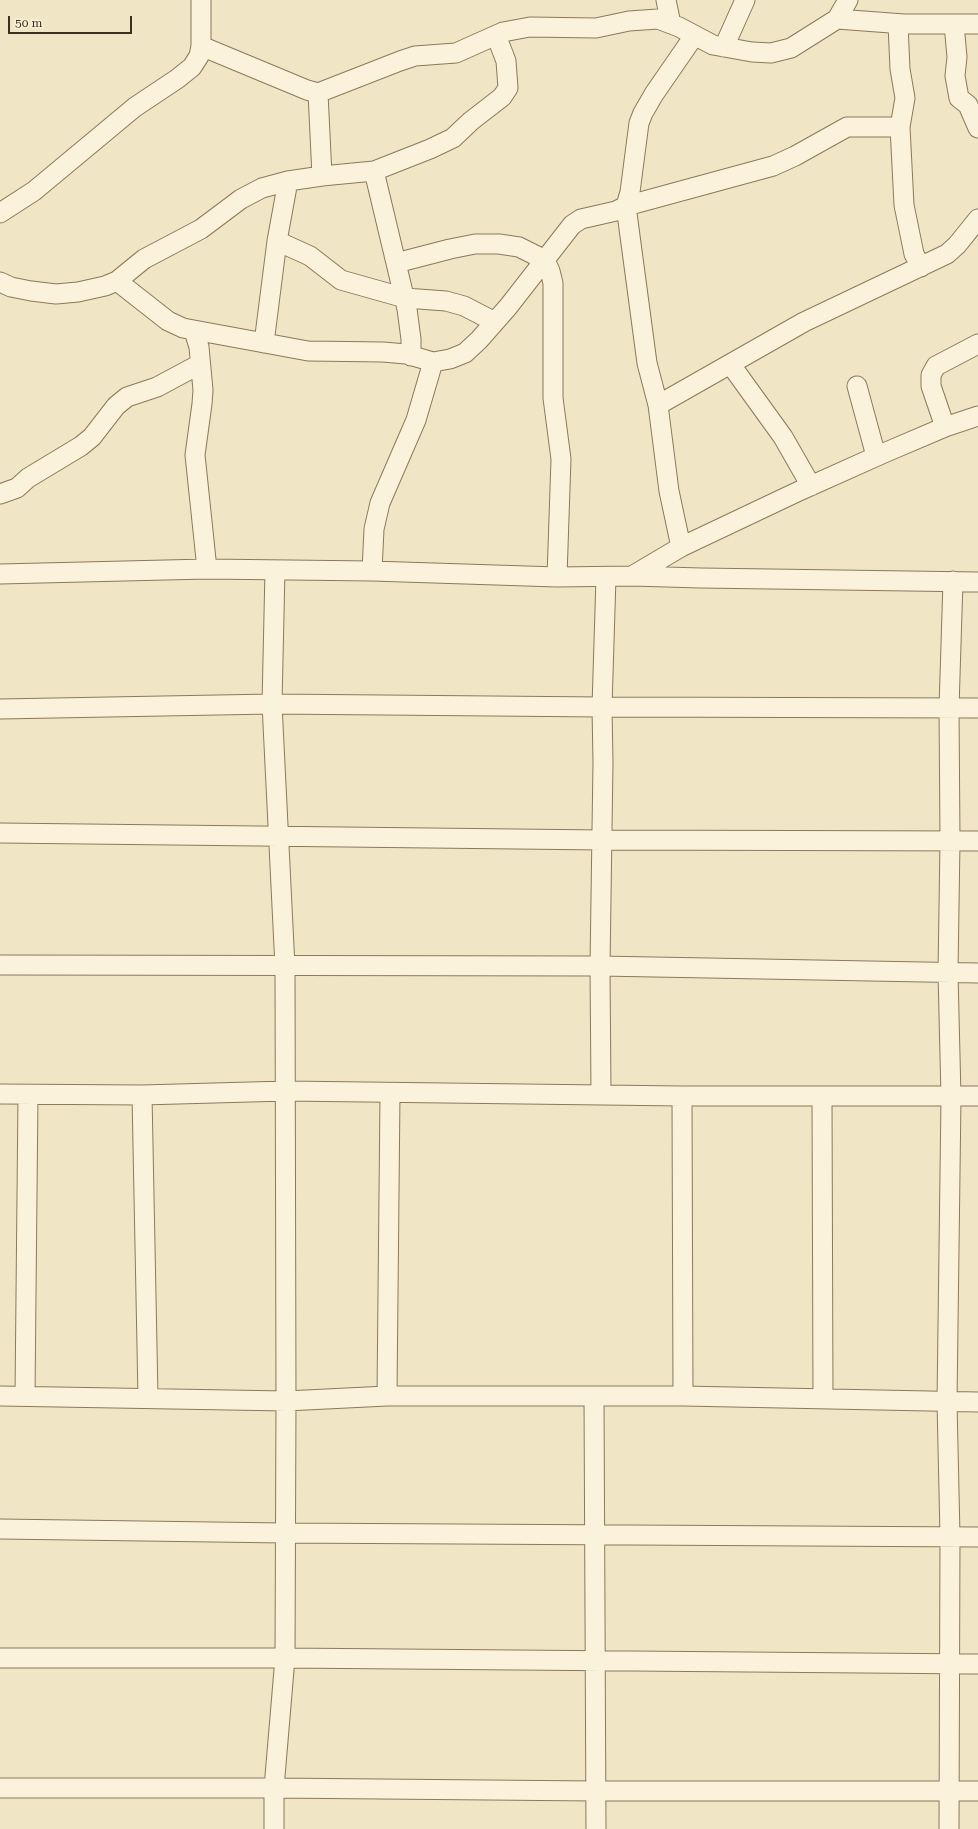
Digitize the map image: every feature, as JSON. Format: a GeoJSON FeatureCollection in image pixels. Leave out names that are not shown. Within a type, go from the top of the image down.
{"type":"FeatureCollection","features":[{"type":"Feature","properties":{"kind":"street"},"geometry":{"type":"LineString","coordinates":[[0,213],[34,191],[136,107],[192,67],[199,56],[201,46],[201,0]]}},
{"type":"Feature","properties":{"kind":"street"},"geometry":{"type":"LineString","coordinates":[[666,0],[671,24]]}},
{"type":"Feature","properties":{"kind":"street"},"geometry":{"type":"LineString","coordinates":[[724,47],[745,0]]}},
{"type":"Feature","properties":{"kind":"street"},"geometry":{"type":"LineString","coordinates":[[201,46],[287,82],[318,92],[383,66],[415,56],[456,53],[511,29],[530,27],[596,28],[658,19],[713,45],[752,52],[771,53],[790,48],[837,19],[848,0]]}},
{"type":"Feature","properties":{"kind":"street"},"geometry":{"type":"LineString","coordinates":[[837,19],[898,24],[978,24]]}},
{"type":"Feature","properties":{"kind":"street"},"geometry":{"type":"LineString","coordinates":[[898,24],[900,69],[905,98],[900,128],[907,223],[914,254],[921,267]]}},
{"type":"Feature","properties":{"kind":"street"},"geometry":{"type":"LineString","coordinates":[[954,24],[957,57],[955,76],[959,98],[968,105],[978,128]]}},
{"type":"Feature","properties":{"kind":"street"},"geometry":{"type":"LineString","coordinates":[[0,282],[11,287],[56,294],[78,292],[105,286],[117,281],[144,259],[201,228],[241,199],[262,188],[288,181],[374,171],[430,149],[453,138],[471,121],[502,97],[508,88],[506,61],[496,35]]}},
{"type":"Feature","properties":{"kind":"street"},"geometry":{"type":"LineString","coordinates":[[681,547],[668,491],[658,406],[647,363],[626,206],[630,192],[641,118],[654,94],[694,36]]}},
{"type":"Feature","properties":{"kind":"street"},"geometry":{"type":"LineString","coordinates":[[318,92],[322,176]]}},
{"type":"Feature","properties":{"kind":"street"},"geometry":{"type":"LineString","coordinates":[[117,281],[168,321],[194,331],[308,351],[383,352],[411,356],[433,362],[450,359],[465,353],[495,322],[572,225],[582,219],[616,211],[626,206],[773,166],[795,156],[847,127],[900,128]]}},
{"type":"Feature","properties":{"kind":"street"},"geometry":{"type":"LineString","coordinates":[[374,171],[405,298],[410,329],[411,356]]}},
{"type":"Feature","properties":{"kind":"street"},"geometry":{"type":"LineString","coordinates":[[264,343],[277,241],[288,181]]}},
{"type":"Feature","properties":{"kind":"street"},"geometry":{"type":"LineString","coordinates":[[658,406],[731,366],[804,322],[947,254],[957,245],[978,219]]}},
{"type":"Feature","properties":{"kind":"street"},"geometry":{"type":"LineString","coordinates":[[277,241],[310,256],[341,280],[405,298],[446,301],[464,306],[495,322]]}},
{"type":"Feature","properties":{"kind":"street"},"geometry":{"type":"LineString","coordinates":[[396,263],[475,244],[499,244],[519,247],[545,260],[553,283],[553,398],[560,459],[557,577]]}},
{"type":"Feature","properties":{"kind":"street"},"geometry":{"type":"LineString","coordinates":[[194,331],[199,347],[202,404],[195,455],[207,569]]}},
{"type":"Feature","properties":{"kind":"street"},"geometry":{"type":"LineString","coordinates":[[945,427],[931,386],[931,375],[936,366],[978,344]]}},
{"type":"Feature","properties":{"kind":"street"},"geometry":{"type":"LineString","coordinates":[[372,571],[374,529],[380,502],[416,420],[433,362]]}},
{"type":"Feature","properties":{"kind":"street"},"geometry":{"type":"LineString","coordinates":[[0,494],[17,488],[28,478],[81,446],[92,437],[116,406],[128,398],[158,387],[200,364]]}},
{"type":"Feature","properties":{"kind":"street"},"geometry":{"type":"LineString","coordinates":[[731,366],[783,437],[811,486]]}},
{"type":"Feature","properties":{"kind":"street"},"geometry":{"type":"LineString","coordinates":[[857,386],[876,456]]}},
{"type":"Feature","properties":{"kind":"street"},"geometry":{"type":"LineString","coordinates":[[632,576],[681,547],[811,486],[876,456],[945,427],[978,416]]}},
{"type":"Feature","properties":{"kind":"street"},"geometry":{"type":"LineString","coordinates":[[0,574],[207,569],[372,571],[557,577],[632,576],[978,582]]}},
{"type":"Feature","properties":{"kind":"street"},"geometry":{"type":"LineString","coordinates":[[274,1829],[274,1788],[285,1658],[284,1534],[286,1401],[285,967],[272,704],[275,570]]}},
{"type":"Feature","properties":{"kind":"street"},"geometry":{"type":"LineString","coordinates":[[601,1094],[600,966],[603,762],[602,707],[606,577]]}},
{"type":"Feature","properties":{"kind":"street"},"geometry":{"type":"LineString","coordinates":[[949,1829],[950,1536],[946,1402],[951,1097],[948,973],[950,841],[949,708],[953,581]]}},
{"type":"Feature","properties":{"kind":"street"},"geometry":{"type":"LineString","coordinates":[[0,709],[272,704],[978,708]]}},
{"type":"Feature","properties":{"kind":"street"},"geometry":{"type":"LineString","coordinates":[[0,833],[602,840],[978,841]]}},
{"type":"Feature","properties":{"kind":"street"},"geometry":{"type":"LineString","coordinates":[[0,965],[285,967],[600,966],[978,973]]}},
{"type":"Feature","properties":{"kind":"street"},"geometry":{"type":"LineString","coordinates":[[0,1094],[142,1095],[286,1092],[682,1096],[978,1096]]}},
{"type":"Feature","properties":{"kind":"street"},"geometry":{"type":"LineString","coordinates":[[387,1396],[390,1093]]}},
{"type":"Feature","properties":{"kind":"street"},"geometry":{"type":"LineString","coordinates":[[25,1396],[28,1095]]}},
{"type":"Feature","properties":{"kind":"street"},"geometry":{"type":"LineString","coordinates":[[142,1095],[148,1397]]}},
{"type":"Feature","properties":{"kind":"street"},"geometry":{"type":"LineString","coordinates":[[682,1096],[683,1396]]}},
{"type":"Feature","properties":{"kind":"street"},"geometry":{"type":"LineString","coordinates":[[822,1096],[823,1399]]}},
{"type":"Feature","properties":{"kind":"street"},"geometry":{"type":"LineString","coordinates":[[0,1396],[148,1397],[286,1401],[387,1396],[683,1396],[978,1402]]}},
{"type":"Feature","properties":{"kind":"street"},"geometry":{"type":"LineString","coordinates":[[594,1396],[596,1829]]}},
{"type":"Feature","properties":{"kind":"street"},"geometry":{"type":"LineString","coordinates":[[0,1529],[284,1534],[978,1537]]}},
{"type":"Feature","properties":{"kind":"street"},"geometry":{"type":"LineString","coordinates":[[0,1658],[285,1658],[595,1662],[978,1664]]}},
{"type":"Feature","properties":{"kind":"street"},"geometry":{"type":"LineString","coordinates":[[0,1788],[978,1791]]}}]}
